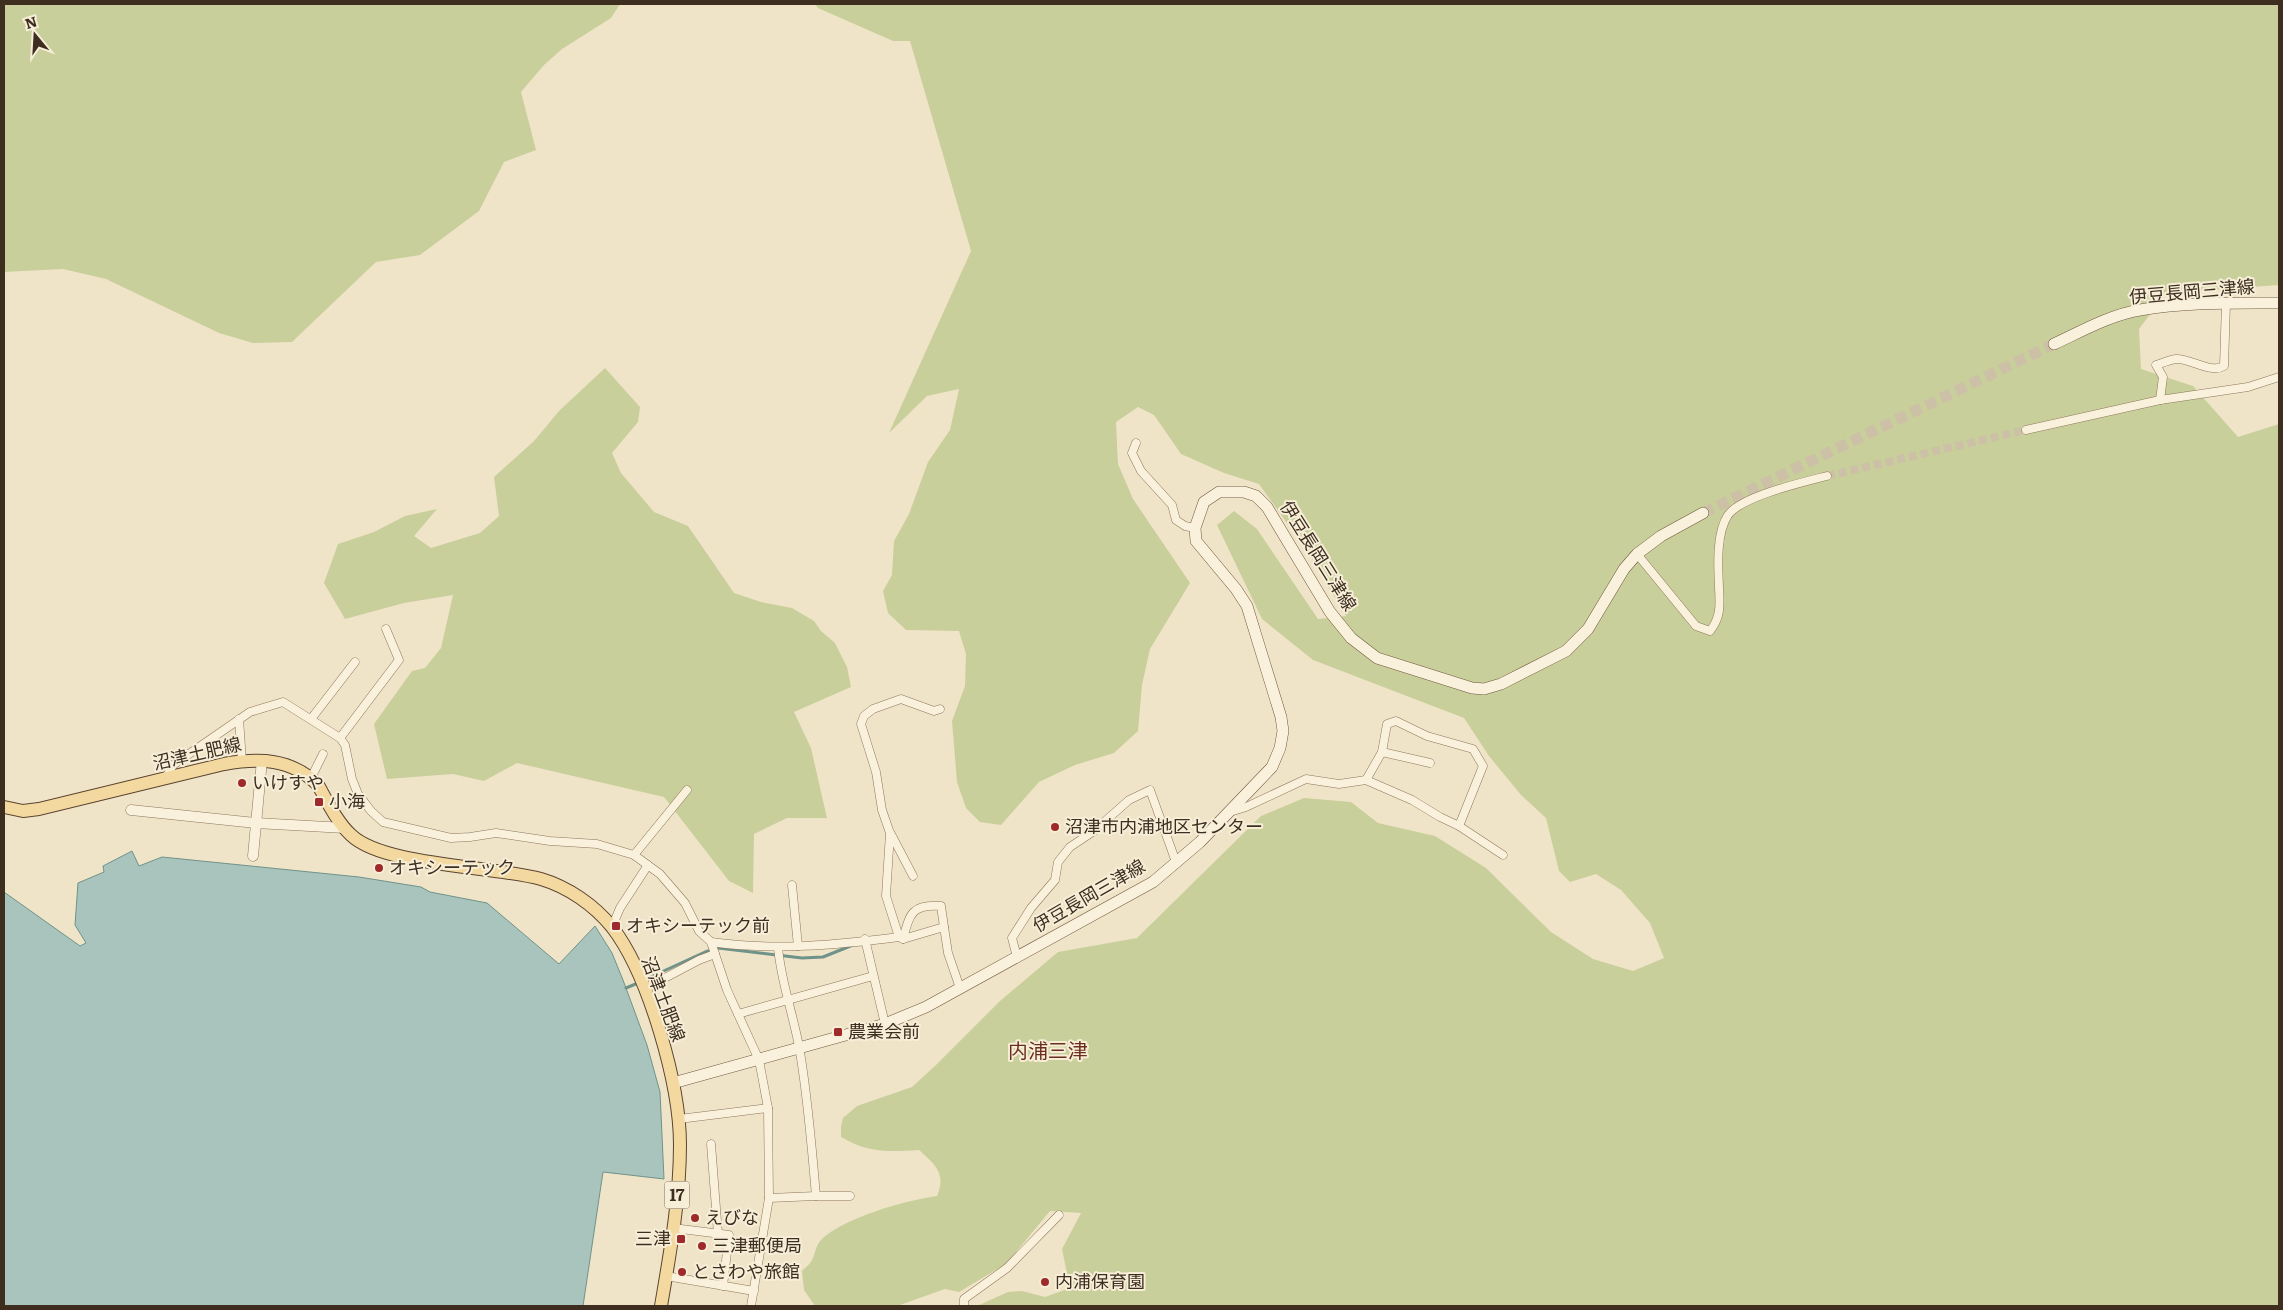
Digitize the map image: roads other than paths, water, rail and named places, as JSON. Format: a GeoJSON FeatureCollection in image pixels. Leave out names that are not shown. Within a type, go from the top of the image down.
{"type":"FeatureCollection","features":[{"type":"Feature","properties":{"kind":"main road","name":"伊豆長岡三津線"},"geometry":{"type":"LineString","coordinates":[[2054,344],[2101,321],[2140,310],[2226,303],[2279,303]]}},
{"type":"Feature","properties":{"kind":"main road","name":"伊豆長岡三津線"},"geometry":{"type":"LineString","coordinates":[[673,1083],[885,1024],[926,1007],[1153,882],[1230,812],[1272,767],[1280,748],[1283,731],[1281,717],[1247,606],[1196,541],[1195,528],[1204,502],[1219,492],[1244,492],[1256,496],[1267,507],[1330,612],[1351,638],[1377,658],[1472,688],[1484,689],[1501,684],[1566,651],[1588,629],[1624,569],[1637,554],[1661,536],[1703,513]]}},
{"type":"Feature","properties":{"kind":"main road","name":"沼津土肥線"},"geometry":{"type":"LineString","coordinates":[[4,807],[23,811],[39,809],[242,761],[262,760],[290,766],[311,778],[318,785],[345,828],[358,840],[370,847],[386,852],[543,880],[574,894],[590,905],[612,927],[638,974],[662,1040],[673,1083],[679,1119],[678,1181],[661,1306]]}},
{"type":"Feature","properties":{"kind":"street"},"geometry":{"type":"LineString","coordinates":[[2160,400],[2163,377],[2156,365],[2177,359],[2214,368],[2224,366],[2226,303]]}},
{"type":"Feature","properties":{"kind":"street"},"geometry":{"type":"LineString","coordinates":[[2026,430],[2160,400],[2248,387],[2279,377]]}},
{"type":"Feature","properties":{"kind":"street"},"geometry":{"type":"LineString","coordinates":[[1136,442],[1132,453],[1141,471],[1172,505],[1176,520],[1185,526],[1195,528]]}},
{"type":"Feature","properties":{"kind":"street"},"geometry":{"type":"LineString","coordinates":[[1637,554],[1696,626],[1710,631],[1717,622],[1720,607],[1719,542],[1728,515],[1751,499],[1828,476]]}},
{"type":"Feature","properties":{"kind":"street"},"geometry":{"type":"LineString","coordinates":[[340,738],[399,660],[386,629]]}},
{"type":"Feature","properties":{"kind":"street"},"geometry":{"type":"LineString","coordinates":[[311,719],[355,662]]}},
{"type":"Feature","properties":{"kind":"street"},"geometry":{"type":"LineString","coordinates":[[913,876],[890,833],[882,810],[880,790],[861,724],[864,716],[873,709],[901,699],[934,711],[940,709]]}},
{"type":"Feature","properties":{"kind":"street"},"geometry":{"type":"LineString","coordinates":[[164,780],[174,765],[239,719],[250,712],[283,702],[340,738],[345,745],[352,779],[358,794],[371,811],[383,822],[451,838],[496,833],[550,841],[597,844],[634,856],[660,874],[685,903],[699,931],[711,942],[738,1014],[759,1060],[768,1108],[769,1198],[751,1306]]}},
{"type":"Feature","properties":{"kind":"street"},"geometry":{"type":"LineString","coordinates":[[239,719],[242,761]]}},
{"type":"Feature","properties":{"kind":"street"},"geometry":{"type":"LineString","coordinates":[[1366,780],[1382,752],[1387,724],[1396,721],[1427,736],[1472,748],[1483,766],[1459,826]]}},
{"type":"Feature","properties":{"kind":"street"},"geometry":{"type":"LineString","coordinates":[[1382,752],[1430,763]]}},
{"type":"Feature","properties":{"kind":"street"},"geometry":{"type":"LineString","coordinates":[[311,778],[323,754]]}},
{"type":"Feature","properties":{"kind":"street"},"geometry":{"type":"LineString","coordinates":[[253,856],[262,760]]}},
{"type":"Feature","properties":{"kind":"street"},"geometry":{"type":"LineString","coordinates":[[1230,812],[1246,807],[1306,779],[1339,784],[1366,780],[1412,800],[1440,818],[1459,826],[1503,855]]}},
{"type":"Feature","properties":{"kind":"street"},"geometry":{"type":"LineString","coordinates":[[634,856],[687,790]]}},
{"type":"Feature","properties":{"kind":"street"},"geometry":{"type":"LineString","coordinates":[[1017,957],[1012,938],[1031,908],[1055,880],[1058,862],[1070,847],[1094,831],[1129,800],[1150,790],[1176,862]]}},
{"type":"Feature","properties":{"kind":"street"},"geometry":{"type":"LineString","coordinates":[[131,810],[345,828]]}},
{"type":"Feature","properties":{"kind":"street"},"geometry":{"type":"LineString","coordinates":[[890,833],[886,896],[901,938]]}},
{"type":"Feature","properties":{"kind":"street"},"geometry":{"type":"LineString","coordinates":[[612,927],[620,908],[648,865]]}},
{"type":"Feature","properties":{"kind":"street"},"geometry":{"type":"LineString","coordinates":[[792,885],[798,946]]}},
{"type":"Feature","properties":{"kind":"street"},"geometry":{"type":"LineString","coordinates":[[901,938],[911,912],[920,907],[941,906],[948,953],[960,988]]}},
{"type":"Feature","properties":{"kind":"street"},"geometry":{"type":"LineString","coordinates":[[711,942],[741,946],[778,947],[843,944],[865,940],[901,938],[944,927]]}},
{"type":"Feature","properties":{"kind":"street"},"geometry":{"type":"LineString","coordinates":[[865,940],[885,1024]]}},
{"type":"Feature","properties":{"kind":"street"},"geometry":{"type":"LineString","coordinates":[[778,947],[781,974],[799,1048],[809,1105],[816,1196]]}},
{"type":"Feature","properties":{"kind":"street"},"geometry":{"type":"LineString","coordinates":[[644,989],[699,960],[715,954]]}},
{"type":"Feature","properties":{"kind":"street"},"geometry":{"type":"LineString","coordinates":[[738,1014],[873,976]]}},
{"type":"Feature","properties":{"kind":"street"},"geometry":{"type":"LineString","coordinates":[[679,1119],[768,1108]]}},
{"type":"Feature","properties":{"kind":"street"},"geometry":{"type":"LineString","coordinates":[[711,1144],[718,1234]]}},
{"type":"Feature","properties":{"kind":"street"},"geometry":{"type":"LineString","coordinates":[[769,1198],[850,1196]]}},
{"type":"Feature","properties":{"kind":"street"},"geometry":{"type":"LineString","coordinates":[[964,1306],[964,1299],[1007,1268],[1059,1215]]}},
{"type":"Feature","properties":{"kind":"street"},"geometry":{"type":"LineString","coordinates":[[673,1228],[729,1235],[724,1286]]}},
{"type":"Feature","properties":{"kind":"street"},"geometry":{"type":"LineString","coordinates":[[666,1276],[754,1291]]}},
{"type":"Feature","properties":{"kind":"water"},"geometry":{"type":"Polygon","coordinates":[[[132,851],[139,866],[162,857],[359,877],[421,887],[430,892],[487,903],[559,964],[595,926],[612,953],[623,980],[647,1045],[660,1092],[664,1179],[603,1172],[583,1306],[4,1306],[4,892],[80,946],[86,943],[75,925],[78,883],[104,872],[103,866],[132,851]]]}},
{"type":"Feature","properties":{"kind":"waterway"},"geometry":{"type":"LineString","coordinates":[[644,980],[718,948],[802,958],[823,957],[853,945]]}},
{"type":"Feature","properties":{"kind":"waterway"},"geometry":{"type":"LineString","coordinates":[[626,988],[638,983]]}},
{"type":"Feature","properties":{"kind":"tunnel"},"geometry":{"type":"LineString","coordinates":[[1703,513],[2054,344]]}},
{"type":"Feature","properties":{"kind":"tunnel"},"geometry":{"type":"LineString","coordinates":[[1827,476],[2026,430]]}},
{"type":"Feature","properties":{"kind":"place","name":"いけすや"},"geometry":{"type":"Point","coordinates":[242,783]}},
{"type":"Feature","properties":{"kind":"place","name":"小海"},"geometry":{"type":"Point","coordinates":[319,802]}},
{"type":"Feature","properties":{"kind":"place","name":"沼津市内浦地区センター"},"geometry":{"type":"Point","coordinates":[1055,827]}},
{"type":"Feature","properties":{"kind":"place","name":"オキシーテック"},"geometry":{"type":"Point","coordinates":[379,868]}},
{"type":"Feature","properties":{"kind":"place","name":"オキシーテック前"},"geometry":{"type":"Point","coordinates":[616,926]}},
{"type":"Feature","properties":{"kind":"place","name":"農業会前"},"geometry":{"type":"Point","coordinates":[838,1032]}},
{"type":"Feature","properties":{"kind":"place","name":"えびな"},"geometry":{"type":"Point","coordinates":[695,1218]}},
{"type":"Feature","properties":{"kind":"place","name":"三津"},"geometry":{"type":"Point","coordinates":[681,1239]}},
{"type":"Feature","properties":{"kind":"place","name":"三津郵便局"},"geometry":{"type":"Point","coordinates":[702,1246]}},
{"type":"Feature","properties":{"kind":"place","name":"とさわや旅館"},"geometry":{"type":"Point","coordinates":[682,1272]}},
{"type":"Feature","properties":{"kind":"place","name":"内浦保育園"},"geometry":{"type":"Point","coordinates":[1045,1282]}},
{"type":"Feature","properties":{"kind":"district","name":"内浦三津"},"geometry":{"type":"Point","coordinates":[1048,1051]}}]}
